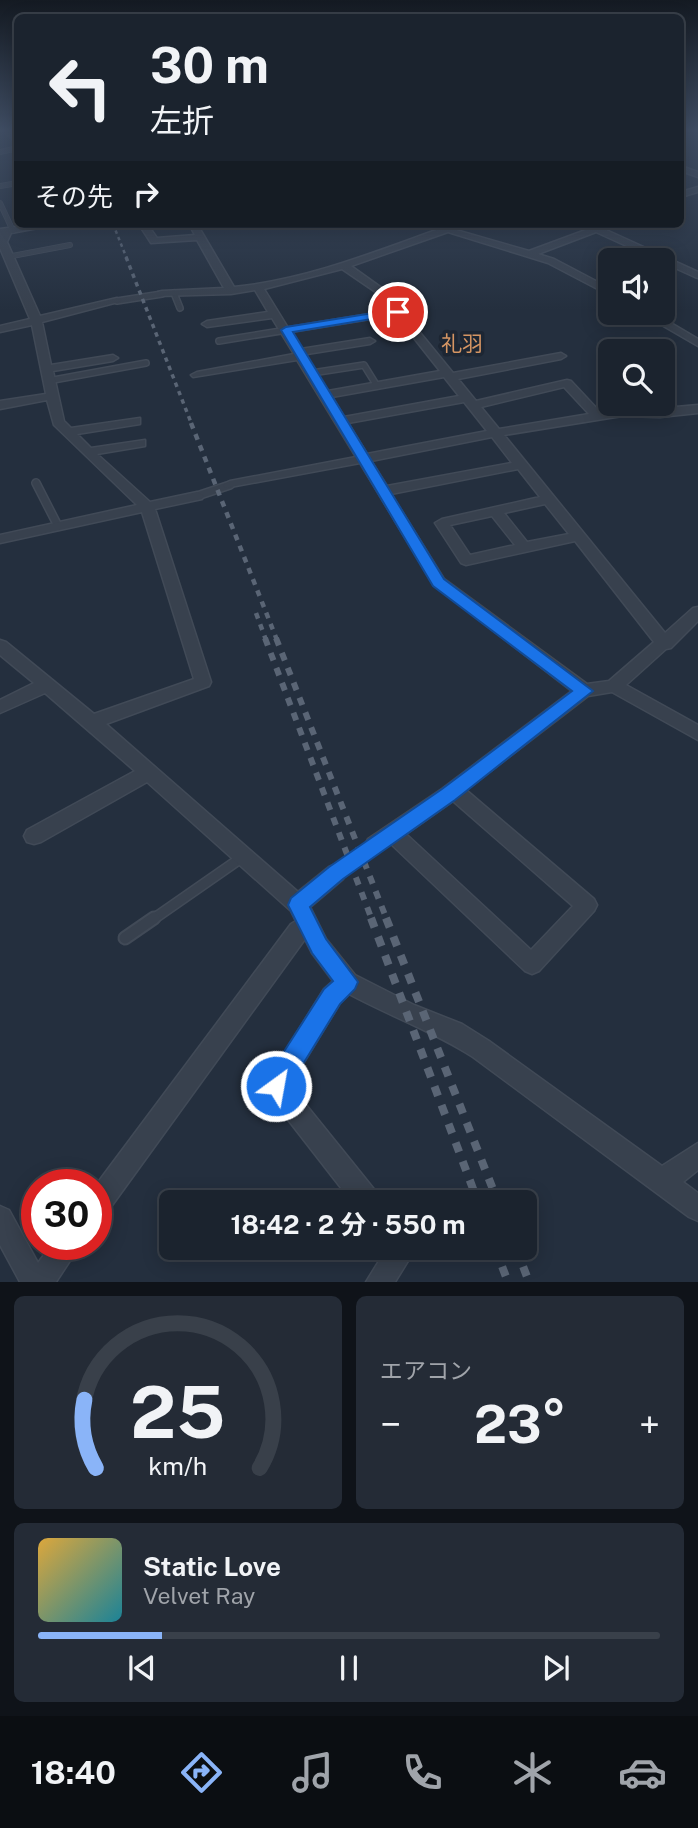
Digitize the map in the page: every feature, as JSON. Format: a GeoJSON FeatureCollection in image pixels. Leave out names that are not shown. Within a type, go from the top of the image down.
{"type":"FeatureCollection","features":[{"type":"Feature","properties":{"kind":"street"},"geometry":{"type":"LineString","coordinates":[[32,228],[7,232],[2,242],[5,260],[37,320],[58,422],[147,507],[203,682],[92,722]]}},
{"type":"Feature","properties":{"kind":"street"},"geometry":{"type":"LineString","coordinates":[[145,228],[154,241],[199,237]]}},
{"type":"Feature","properties":{"kind":"street"},"geometry":{"type":"LineString","coordinates":[[195,228],[231,290]]}},
{"type":"Feature","properties":{"kind":"street"},"geometry":{"type":"LineString","coordinates":[[444,228],[563,266],[598,286]]}},
{"type":"Feature","properties":{"kind":"street"},"geometry":{"type":"LineString","coordinates":[[162,294],[258,287],[345,266],[457,228]]}},
{"type":"Feature","properties":{"kind":"street"},"geometry":{"type":"LineString","coordinates":[[530,254],[597,229],[636,248]]}},
{"type":"Feature","properties":{"kind":"street"},"geometry":{"type":"LineString","coordinates":[[345,266],[383,293],[665,644]]}},
{"type":"Feature","properties":{"kind":"street"},"geometry":{"type":"LineString","coordinates":[[675,266],[698,275]]}},
{"type":"Feature","properties":{"kind":"street"},"geometry":{"type":"LineString","coordinates":[[258,287],[439,582],[584,691]]}},
{"type":"Feature","properties":{"kind":"street"},"geometry":{"type":"LineString","coordinates":[[0,329],[117,301]]}},
{"type":"Feature","properties":{"kind":"street"},"geometry":{"type":"LineString","coordinates":[[207,324],[276,314]]}},
{"type":"Feature","properties":{"kind":"street"},"geometry":{"type":"LineString","coordinates":[[667,325],[698,343]]}},
{"type":"Feature","properties":{"kind":"street"},"geometry":{"type":"LineString","coordinates":[[197,375],[370,341]]}},
{"type":"Feature","properties":{"kind":"street"},"geometry":{"type":"LineString","coordinates":[[326,395],[561,356]]}},
{"type":"Feature","properties":{"kind":"street"},"geometry":{"type":"LineString","coordinates":[[48,375],[113,358]]}},
{"type":"Feature","properties":{"kind":"street"},"geometry":{"type":"LineString","coordinates":[[341,421],[567,383],[597,416]]}},
{"type":"Feature","properties":{"kind":"street"},"geometry":{"type":"LineString","coordinates":[[0,405],[52,396]]}},
{"type":"Feature","properties":{"kind":"street"},"geometry":{"type":"LineString","coordinates":[[230,485],[495,433],[597,416],[622,412],[660,413],[698,409]]}},
{"type":"Feature","properties":{"kind":"street"},"geometry":{"type":"LineString","coordinates":[[70,432],[136,421]]}},
{"type":"Feature","properties":{"kind":"street"},"geometry":{"type":"LineString","coordinates":[[89,452],[141,443]]}},
{"type":"Feature","properties":{"kind":"street"},"geometry":{"type":"LineString","coordinates":[[384,491],[520,465]]}},
{"type":"Feature","properties":{"kind":"street"},"geometry":{"type":"LineString","coordinates":[[0,539],[197,496]]}},
{"type":"Feature","properties":{"kind":"street"},"geometry":{"type":"LineString","coordinates":[[548,499],[443,523],[466,560],[578,536]]}},
{"type":"Feature","properties":{"kind":"street"},"geometry":{"type":"LineString","coordinates":[[495,511],[524,547]]}},
{"type":"Feature","properties":{"kind":"street"},"geometry":{"type":"LineString","coordinates":[[375,845],[584,691],[614,686],[665,644],[698,612]]}},
{"type":"Feature","properties":{"kind":"street"},"geometry":{"type":"LineString","coordinates":[[0,646],[92,722],[298,905],[307,926],[335,969],[347,982],[407,1013],[454,1032],[481,1049],[698,1208]]}},
{"type":"Feature","properties":{"kind":"street"},"geometry":{"type":"LineString","coordinates":[[0,707],[46,685]]}},
{"type":"Feature","properties":{"kind":"street"},"geometry":{"type":"LineString","coordinates":[[614,686],[698,733]]}},
{"type":"Feature","properties":{"kind":"street"},"geometry":{"type":"LineString","coordinates":[[34,836],[149,772]]}},
{"type":"Feature","properties":{"kind":"street"},"geometry":{"type":"LineString","coordinates":[[393,834],[532,964],[587,905],[453,790]]}},
{"type":"Feature","properties":{"kind":"street"},"geometry":{"type":"LineString","coordinates":[[298,905],[336,873]]}},
{"type":"Feature","properties":{"kind":"street"},"geometry":{"type":"LineString","coordinates":[[112,1184],[298,931],[307,926]]}},
{"type":"Feature","properties":{"kind":"street"},"geometry":{"type":"LineString","coordinates":[[347,982],[332,996],[276,1086],[358,1190]]}},
{"type":"Feature","properties":{"kind":"street"},"geometry":{"type":"LineString","coordinates":[[663,1181],[698,1155]]}},
{"type":"Feature","properties":{"kind":"street"},"geometry":{"type":"LineString","coordinates":[[0,1219],[34,1282]]}},
{"type":"Feature","properties":{"kind":"street"},"geometry":{"type":"LineString","coordinates":[[40,1282],[56,1260]]}},
{"type":"Feature","properties":{"kind":"street"},"geometry":{"type":"LineString","coordinates":[[379,1282],[395,1260]]}},
{"type":"Feature","properties":{"kind":"lane"},"geometry":{"type":"LineString","coordinates":[[0,203],[7,232]]}},
{"type":"Feature","properties":{"kind":"lane"},"geometry":{"type":"LineString","coordinates":[[5,260],[70,245]]}},
{"type":"Feature","properties":{"kind":"lane"},"geometry":{"type":"LineString","coordinates":[[174,293],[180,309]]}},
{"type":"Feature","properties":{"kind":"lane"},"geometry":{"type":"LineString","coordinates":[[117,301],[162,294]]}},
{"type":"Feature","properties":{"kind":"lane"},"geometry":{"type":"LineString","coordinates":[[219,341],[398,312]]}},
{"type":"Feature","properties":{"kind":"lane"},"geometry":{"type":"LineString","coordinates":[[48,375],[146,363]]}},
{"type":"Feature","properties":{"kind":"lane"},"geometry":{"type":"LineString","coordinates":[[312,373],[364,365],[377,386]]}},
{"type":"Feature","properties":{"kind":"lane"},"geometry":{"type":"LineString","coordinates":[[36,483],[58,526]]}},
{"type":"Feature","properties":{"kind":"lane"},"geometry":{"type":"LineString","coordinates":[[197,496],[230,485]]}},
{"type":"Feature","properties":{"kind":"lane"},"geometry":{"type":"LineString","coordinates":[[336,873],[375,845]]}},
{"type":"Feature","properties":{"kind":"lane"},"geometry":{"type":"LineString","coordinates":[[125,938],[243,856]]}},
{"type":"Feature","properties":{"kind":"railway"},"geometry":{"type":"LineString","coordinates":[[115,228],[127,259]]}},
{"type":"Feature","properties":{"kind":"railway"},"geometry":{"type":"LineString","coordinates":[[126,257],[192,425]]}},
{"type":"Feature","properties":{"kind":"railway"},"geometry":{"type":"LineString","coordinates":[[191,423],[277,640]]}},
{"type":"Feature","properties":{"kind":"railway"},"geometry":{"type":"LineString","coordinates":[[256,613],[266,640]]}},
{"type":"Feature","properties":{"kind":"railway"},"geometry":{"type":"LineString","coordinates":[[265,638],[372,920]]}},
{"type":"Feature","properties":{"kind":"railway"},"geometry":{"type":"LineString","coordinates":[[276,638],[387,920]]}},
{"type":"Feature","properties":{"kind":"railway"},"geometry":{"type":"LineString","coordinates":[[371,918],[473,1190]]}},
{"type":"Feature","properties":{"kind":"railway"},"geometry":{"type":"LineString","coordinates":[[386,918],[493,1190]]}},
{"type":"Feature","properties":{"kind":"railway"},"geometry":{"type":"LineString","coordinates":[[500,1260],[508,1282]]}},
{"type":"Feature","properties":{"kind":"railway"},"geometry":{"type":"LineString","coordinates":[[521,1260],[529,1282]]}},
{"type":"Feature","properties":{"kind":"district","name":"礼羽"},"geometry":{"type":"Point","coordinates":[462,343]}},
{"type":"Feature","properties":{"kind":"route"},"geometry":{"type":"LineString","coordinates":[[276,1086],[332,996],[347,982],[319,946],[298,905],[336,873],[448,794],[584,691],[439,582],[286,330],[398,312]]}}]}
